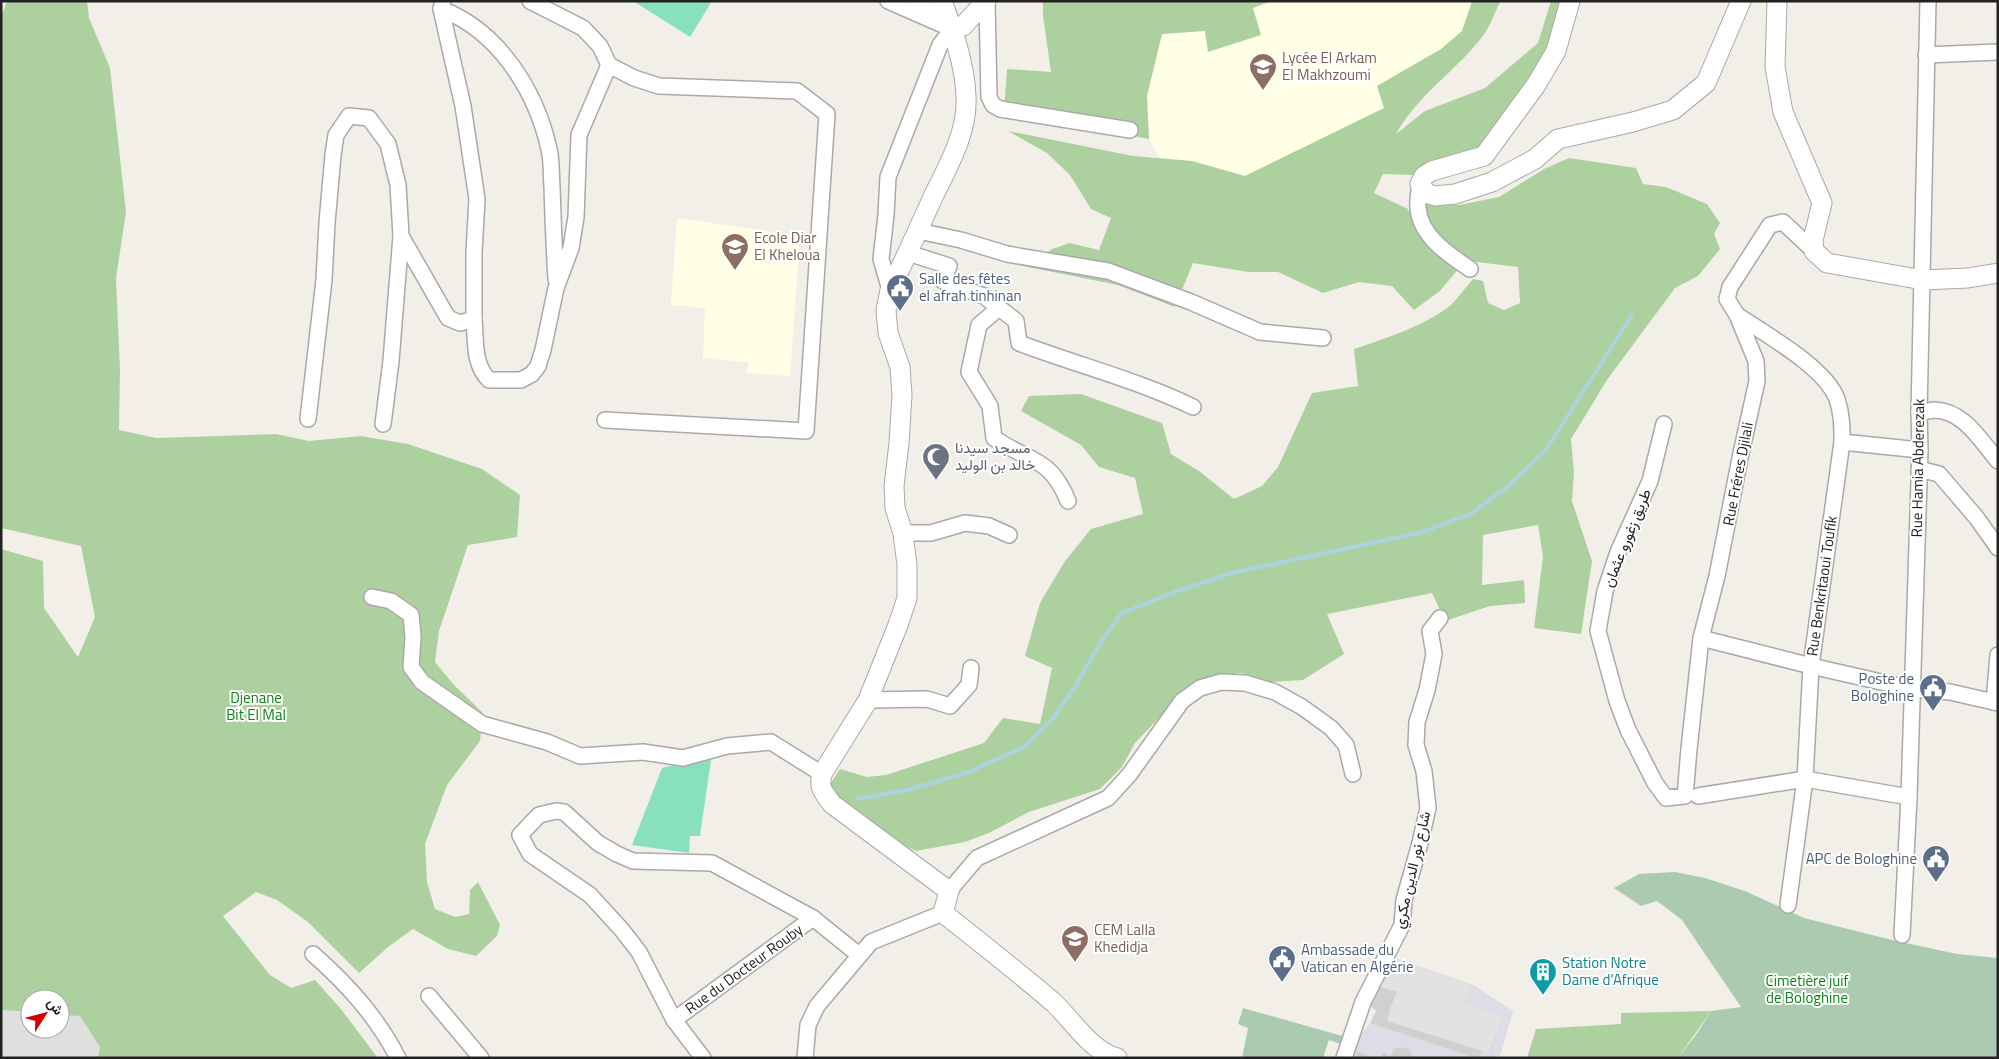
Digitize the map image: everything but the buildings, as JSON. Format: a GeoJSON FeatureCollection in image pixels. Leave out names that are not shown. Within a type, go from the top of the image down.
{"type":"FeatureCollection","features":[{"type":"Feature","properties":{"kind":"street"},"geometry":{"type":"LineString","coordinates":[[530,1],[583,28],[600,46],[609,65],[634,78],[659,86],[797,91],[827,114],[806,431],[605,420]]}},
{"type":"Feature","properties":{"kind":"street"},"geometry":{"type":"LineString","coordinates":[[888,1],[952,29]]}},
{"type":"Feature","properties":{"kind":"street"},"geometry":{"type":"LineString","coordinates":[[918,1],[952,29]]}},
{"type":"Feature","properties":{"kind":"street"},"geometry":{"type":"LineString","coordinates":[[942,1],[964,74],[965,114],[958,143],[890,290],[886,310],[888,333],[900,367],[902,395],[900,443],[894,486],[895,508],[903,533],[907,565],[907,598],[868,700],[822,774],[819,783],[821,791],[832,804],[949,891]]}},
{"type":"Feature","properties":{"kind":"street"},"geometry":{"type":"LineString","coordinates":[[890,290],[880,259],[886,216],[888,177],[940,45],[952,29],[963,26],[987,1]]}},
{"type":"Feature","properties":{"kind":"street"},"geometry":{"type":"LineString","coordinates":[[987,1],[989,98],[993,104],[1000,109],[1130,130]]}},
{"type":"Feature","properties":{"kind":"street"},"geometry":{"type":"LineString","coordinates":[[1470,269],[1444,252],[1425,229],[1418,209],[1420,184],[1424,176],[1432,171],[1484,156],[1536,84],[1556,51],[1570,1]]}},
{"type":"Feature","properties":{"kind":"street"},"geometry":{"type":"LineString","coordinates":[[1420,184],[1426,192],[1435,196],[1455,194],[1492,182],[1535,159],[1558,138],[1633,122],[1672,110],[1706,82],[1741,1]]}},
{"type":"Feature","properties":{"kind":"street"},"geometry":{"type":"LineString","coordinates":[[1777,1],[1775,67],[1783,112],[1822,203],[1813,240],[1814,252],[1827,263],[1923,280],[1968,278],[1998,273]]}},
{"type":"Feature","properties":{"kind":"street","name":"Rue Hamia Abderezak"},"geometry":{"type":"LineString","coordinates":[[1902,935],[1910,797],[1920,469],[1919,412],[1928,1]]}},
{"type":"Feature","properties":{"kind":"street"},"geometry":{"type":"LineString","coordinates":[[442,5],[463,106],[477,199],[474,252],[474,319],[477,360],[481,372],[489,380],[521,380],[532,374],[538,366],[556,288],[571,248],[576,217],[579,135],[609,65]]}},
{"type":"Feature","properties":{"kind":"street"},"geometry":{"type":"LineString","coordinates":[[442,5],[474,26],[516,68],[535,106],[550,150],[556,288]]}},
{"type":"Feature","properties":{"kind":"street"},"geometry":{"type":"LineString","coordinates":[[1926,55],[1998,52]]}},
{"type":"Feature","properties":{"kind":"street"},"geometry":{"type":"LineString","coordinates":[[308,419],[324,289],[327,223],[334,149],[336,135],[350,116],[370,118],[388,144],[398,185],[401,236],[383,424]]}},
{"type":"Feature","properties":{"kind":"street","name":"Rue Fréres Djilali"},"geometry":{"type":"LineString","coordinates":[[1692,796],[1689,749],[1701,638],[1717,576],[1757,381],[1756,361],[1727,299],[1730,286],[1770,225],[1783,222],[1814,252]]}},
{"type":"Feature","properties":{"kind":"street"},"geometry":{"type":"LineString","coordinates":[[918,231],[961,240],[1007,254],[1108,271],[1190,302],[1260,332],[1323,338]]}},
{"type":"Feature","properties":{"kind":"street"},"geometry":{"type":"LineString","coordinates":[[401,236],[448,318],[460,323],[474,319]]}},
{"type":"Feature","properties":{"kind":"street"},"geometry":{"type":"LineString","coordinates":[[908,253],[949,266],[943,281],[984,296],[1016,321],[1019,343],[1061,359],[1160,391],[1193,407]]}},
{"type":"Feature","properties":{"kind":"street"},"geometry":{"type":"LineString","coordinates":[[999,308],[979,325],[970,372],[990,406],[994,438],[1009,448],[1032,457],[1050,470],[1062,486],[1068,500]]}},
{"type":"Feature","properties":{"kind":"street","name":"Rue Benkritaoui Toufik"},"geometry":{"type":"LineString","coordinates":[[1736,315],[1802,358],[1823,379],[1836,397],[1843,420],[1842,442],[1811,666],[1805,779],[1788,905]]}},
{"type":"Feature","properties":{"kind":"street"},"geometry":{"type":"LineString","coordinates":[[1919,412],[1935,410],[1961,419],[1976,433],[1998,461]]}},
{"type":"Feature","properties":{"kind":"street","name":"طريق زغورو عثمان"},"geometry":{"type":"LineString","coordinates":[[1664,424],[1650,481],[1618,552],[1605,591],[1598,631],[1605,663],[1617,701],[1628,730],[1655,783],[1666,798],[1692,796]]}},
{"type":"Feature","properties":{"kind":"street"},"geometry":{"type":"LineString","coordinates":[[1842,442],[1920,450]]}},
{"type":"Feature","properties":{"kind":"street"},"geometry":{"type":"LineString","coordinates":[[1920,469],[1939,474],[1976,518],[1998,548]]}},
{"type":"Feature","properties":{"kind":"street"},"geometry":{"type":"LineString","coordinates":[[903,533],[931,533],[965,522],[989,526],[1009,535]]}},
{"type":"Feature","properties":{"kind":"street"},"geometry":{"type":"LineString","coordinates":[[372,597],[391,601],[411,615],[413,637],[411,666],[422,682],[482,724],[547,742],[580,756],[643,752],[683,758],[726,746],[771,742],[822,774]]}},
{"type":"Feature","properties":{"kind":"street","name":"شارع نور الدين مكري"},"geometry":{"type":"LineString","coordinates":[[1344,1058],[1363,1002],[1402,925],[1404,900],[1428,808],[1424,771],[1416,745],[1417,722],[1427,690],[1434,654],[1430,631],[1440,618]]}},
{"type":"Feature","properties":{"kind":"street"},"geometry":{"type":"LineString","coordinates":[[1701,638],[1912,689],[1950,692],[1996,703],[1998,655]]}},
{"type":"Feature","properties":{"kind":"street"},"geometry":{"type":"LineString","coordinates":[[868,700],[927,700],[950,706],[969,685],[971,668]]}},
{"type":"Feature","properties":{"kind":"street"},"geometry":{"type":"LineString","coordinates":[[943,913],[949,891],[977,858],[1108,798],[1129,775],[1182,701],[1200,688],[1221,682],[1245,683],[1275,692],[1302,707],[1331,728],[1346,745],[1353,774]]}},
{"type":"Feature","properties":{"kind":"street"},"geometry":{"type":"LineString","coordinates":[[1692,796],[1805,779],[1910,797]]}},
{"type":"Feature","properties":{"kind":"street"},"geometry":{"type":"LineString","coordinates":[[703,1058],[674,1020],[639,952],[601,904],[530,854],[520,835],[539,815],[556,811],[564,812],[598,843],[634,861],[712,863],[813,918],[859,955]]}},
{"type":"Feature","properties":{"kind":"street"},"geometry":{"type":"LineString","coordinates":[[805,1058],[807,1050],[806,1037],[817,1006],[871,942],[943,913]]}},
{"type":"Feature","properties":{"kind":"street"},"geometry":{"type":"LineString","coordinates":[[943,913],[1055,1004],[1088,1039],[1110,1056],[1118,1058]]}},
{"type":"Feature","properties":{"kind":"street","name":"Rue du Docteur Rouby"},"geometry":{"type":"LineString","coordinates":[[674,1020],[813,918]]}},
{"type":"Feature","properties":{"kind":"street"},"geometry":{"type":"LineString","coordinates":[[313,954],[341,979],[361,1002],[385,1033],[398,1058]]}},
{"type":"Feature","properties":{"kind":"street"},"geometry":{"type":"LineString","coordinates":[[429,996],[481,1058]]}},
{"type":"Feature","properties":{"kind":"shaded area","name":"Lycée El Arkam El Makhzoumi"},"geometry":{"type":"Polygon","coordinates":[[[1271,1],[1472,2],[1462,31],[1441,49],[1377,86],[1384,108],[1245,176],[1192,161],[1160,158],[1149,139],[1147,96],[1162,34],[1205,31],[1208,51],[1253,8],[1271,1]]]}},
{"type":"Feature","properties":{"kind":"shaded area","name":"Ecole Diar El Kheloua"},"geometry":{"type":"Polygon","coordinates":[[[677,218],[800,236],[790,376],[747,373],[748,362],[703,358],[705,308],[671,305],[677,218]]]}},
{"type":"Feature","properties":{"kind":"shaded area"},"geometry":{"type":"Polygon","coordinates":[[[1395,958],[1473,985],[1513,1011],[1499,1058],[1349,1058],[1359,1029],[1367,1029],[1376,1011],[1371,1006],[1395,958]]]}},
{"type":"Feature","properties":{"kind":"shaded area"},"geometry":{"type":"Polygon","coordinates":[[[1395,958],[1473,985],[1465,1004],[1503,1017],[1489,1053],[1387,1021],[1397,992],[1380,987],[1395,958]]]}},
{"type":"Feature","properties":{"kind":"shaded area"},"geometry":{"type":"Polygon","coordinates":[[[1473,985],[1513,1011],[1499,1058],[1479,1058],[1482,1051],[1490,1053],[1503,1017],[1465,1004],[1473,985]]]}},
{"type":"Feature","properties":{"kind":"shaded area"},"geometry":{"type":"Polygon","coordinates":[[[1,1010],[20,1011],[20,1039],[70,1039],[70,1016],[80,1016],[100,1047],[98,1058],[1,1058],[1,1010]]]}},
{"type":"Feature","properties":{"kind":"shaded area"},"geometry":{"type":"Polygon","coordinates":[[[1370,1023],[1476,1058],[1413,1058],[1410,1050],[1402,1047],[1394,1049],[1389,1058],[1385,1052],[1381,1055],[1383,1058],[1364,1058],[1365,1054],[1357,1052],[1356,1058],[1349,1058],[1359,1029],[1366,1029],[1370,1023]]]}},
{"type":"Feature","properties":{"kind":"green space","name":"Djenane Bit El Mal"},"geometry":{"type":"Polygon","coordinates":[[[7,1],[87,1],[89,18],[110,68],[126,212],[116,278],[120,370],[119,430],[156,438],[276,434],[309,441],[361,436],[408,444],[482,469],[520,495],[517,537],[468,545],[439,631],[435,662],[454,685],[483,713],[480,741],[447,785],[425,844],[427,882],[435,909],[455,917],[469,914],[470,890],[478,882],[500,925],[497,936],[476,956],[448,949],[413,929],[388,947],[359,973],[308,922],[277,900],[256,892],[223,916],[270,975],[291,988],[315,980],[340,1008],[378,1058],[98,1058],[100,1047],[80,1016],[70,1016],[70,989],[20,989],[20,1011],[1,1010],[1,549],[43,561],[44,608],[78,657],[95,617],[81,546],[1,528],[1,17],[7,1]]]}},
{"type":"Feature","properties":{"kind":"green space"},"geometry":{"type":"Polygon","coordinates":[[[633,1],[712,1],[690,37],[633,1]]]}},
{"type":"Feature","properties":{"kind":"green space"},"geometry":{"type":"Polygon","coordinates":[[[1043,1],[1271,1],[1253,8],[1261,35],[1208,52],[1205,31],[1162,34],[1147,96],[1149,139],[1004,112],[1007,69],[1051,72],[1043,16],[1043,1]]]}},
{"type":"Feature","properties":{"kind":"green space"},"geometry":{"type":"Polygon","coordinates":[[[1472,1],[1500,2],[1485,33],[1463,59],[1416,106],[1396,134],[1425,111],[1485,88],[1538,43],[1551,1],[1562,1],[1543,81],[1467,159],[1434,167],[1414,175],[1383,174],[1374,193],[1408,209],[1418,232],[1460,267],[1440,291],[1414,310],[1392,286],[1359,282],[1323,293],[1278,272],[1248,272],[1193,263],[1175,307],[1118,285],[1028,267],[1052,249],[1070,243],[1099,250],[1111,218],[1091,209],[1070,175],[1047,153],[1008,131],[1133,156],[1192,161],[1245,176],[1384,108],[1377,86],[1441,49],[1462,31],[1472,1]]]}},
{"type":"Feature","properties":{"kind":"green space"},"geometry":{"type":"Polygon","coordinates":[[[1569,158],[1636,168],[1643,184],[1666,187],[1707,204],[1720,223],[1714,234],[1720,249],[1698,276],[1675,288],[1607,380],[1571,439],[1574,472],[1572,501],[1592,561],[1581,634],[1534,628],[1543,557],[1538,525],[1483,535],[1482,585],[1524,580],[1525,603],[1490,606],[1445,621],[1432,593],[1327,614],[1344,654],[1303,680],[1271,682],[1242,673],[1209,676],[1177,699],[1135,743],[1122,767],[1100,789],[1029,812],[989,833],[965,842],[916,851],[871,830],[828,787],[840,769],[867,777],[886,775],[984,743],[1003,718],[1040,724],[1052,668],[1025,656],[1040,603],[1065,561],[1091,529],[1143,514],[1135,478],[1099,467],[1081,445],[1021,411],[1029,396],[1081,394],[1162,423],[1171,454],[1199,471],[1234,499],[1262,486],[1278,467],[1312,393],[1358,386],[1354,349],[1406,330],[1433,317],[1453,303],[1473,279],[1483,281],[1488,303],[1504,310],[1520,303],[1518,267],[1477,262],[1458,255],[1439,236],[1427,219],[1427,203],[1459,205],[1499,197],[1544,169],[1569,158]]]}},
{"type":"Feature","properties":{"kind":"green space"},"geometry":{"type":"Polygon","coordinates":[[[711,760],[700,836],[690,836],[689,853],[632,845],[662,768],[682,763],[711,760]]]}},
{"type":"Feature","properties":{"kind":"green space","name":"Cimetière juif de Bologhine"},"geometry":{"type":"Polygon","coordinates":[[[1675,872],[1705,878],[1745,891],[1804,918],[1957,954],[1998,958],[1998,1058],[1678,1058],[1711,1011],[1741,1007],[1682,920],[1657,901],[1641,906],[1614,888],[1639,874],[1675,872]]]}},
{"type":"Feature","properties":{"kind":"green space"},"geometry":{"type":"Polygon","coordinates":[[[1243,1008],[1346,1037],[1343,1045],[1329,1040],[1323,1058],[1242,1058],[1248,1028],[1238,1024],[1243,1008]]]}},
{"type":"Feature","properties":{"kind":"green space"},"geometry":{"type":"Polygon","coordinates":[[[1711,1011],[1678,1058],[1527,1058],[1536,1029],[1621,1024],[1621,1013],[1711,1011]]]}},
{"type":"Feature","properties":{"kind":"waterway"},"geometry":{"type":"LineString","coordinates":[[857,799],[907,790],[966,773],[1024,747],[1051,721],[1075,687],[1100,643],[1122,613],[1172,593],[1232,573],[1423,532],[1470,514],[1505,489],[1546,450],[1632,315]]}},
{"type":"Feature","properties":{"kind":"place","name":"Lycée El Arkam El Makhzoumi"},"geometry":{"type":"Point","coordinates":[1263,91]}},
{"type":"Feature","properties":{"kind":"place","name":"Ecole Diar El Kheloua"},"geometry":{"type":"Point","coordinates":[735,271]}},
{"type":"Feature","properties":{"kind":"place","name":"Salle des fêtes el afrah tinhinan"},"geometry":{"type":"Point","coordinates":[900,312]}},
{"type":"Feature","properties":{"kind":"place","name":"مسجد سيدنا خالد بن الوليد"},"geometry":{"type":"Point","coordinates":[936,481]}},
{"type":"Feature","properties":{"kind":"place","name":"Poste de Bologhine"},"geometry":{"type":"Point","coordinates":[1933,712]}},
{"type":"Feature","properties":{"kind":"place","name":"APC de Bologhine"},"geometry":{"type":"Point","coordinates":[1936,883]}},
{"type":"Feature","properties":{"kind":"place","name":"CEM Lalla Khedidja"},"geometry":{"type":"Point","coordinates":[1075,963]}},
{"type":"Feature","properties":{"kind":"place","name":"Ambassade du Vatican en Algérie"},"geometry":{"type":"Point","coordinates":[1282,983]}},
{"type":"Feature","properties":{"kind":"place","name":"Station Notre Dame d'Afrique"},"geometry":{"type":"Point","coordinates":[1543,996]}}]}
